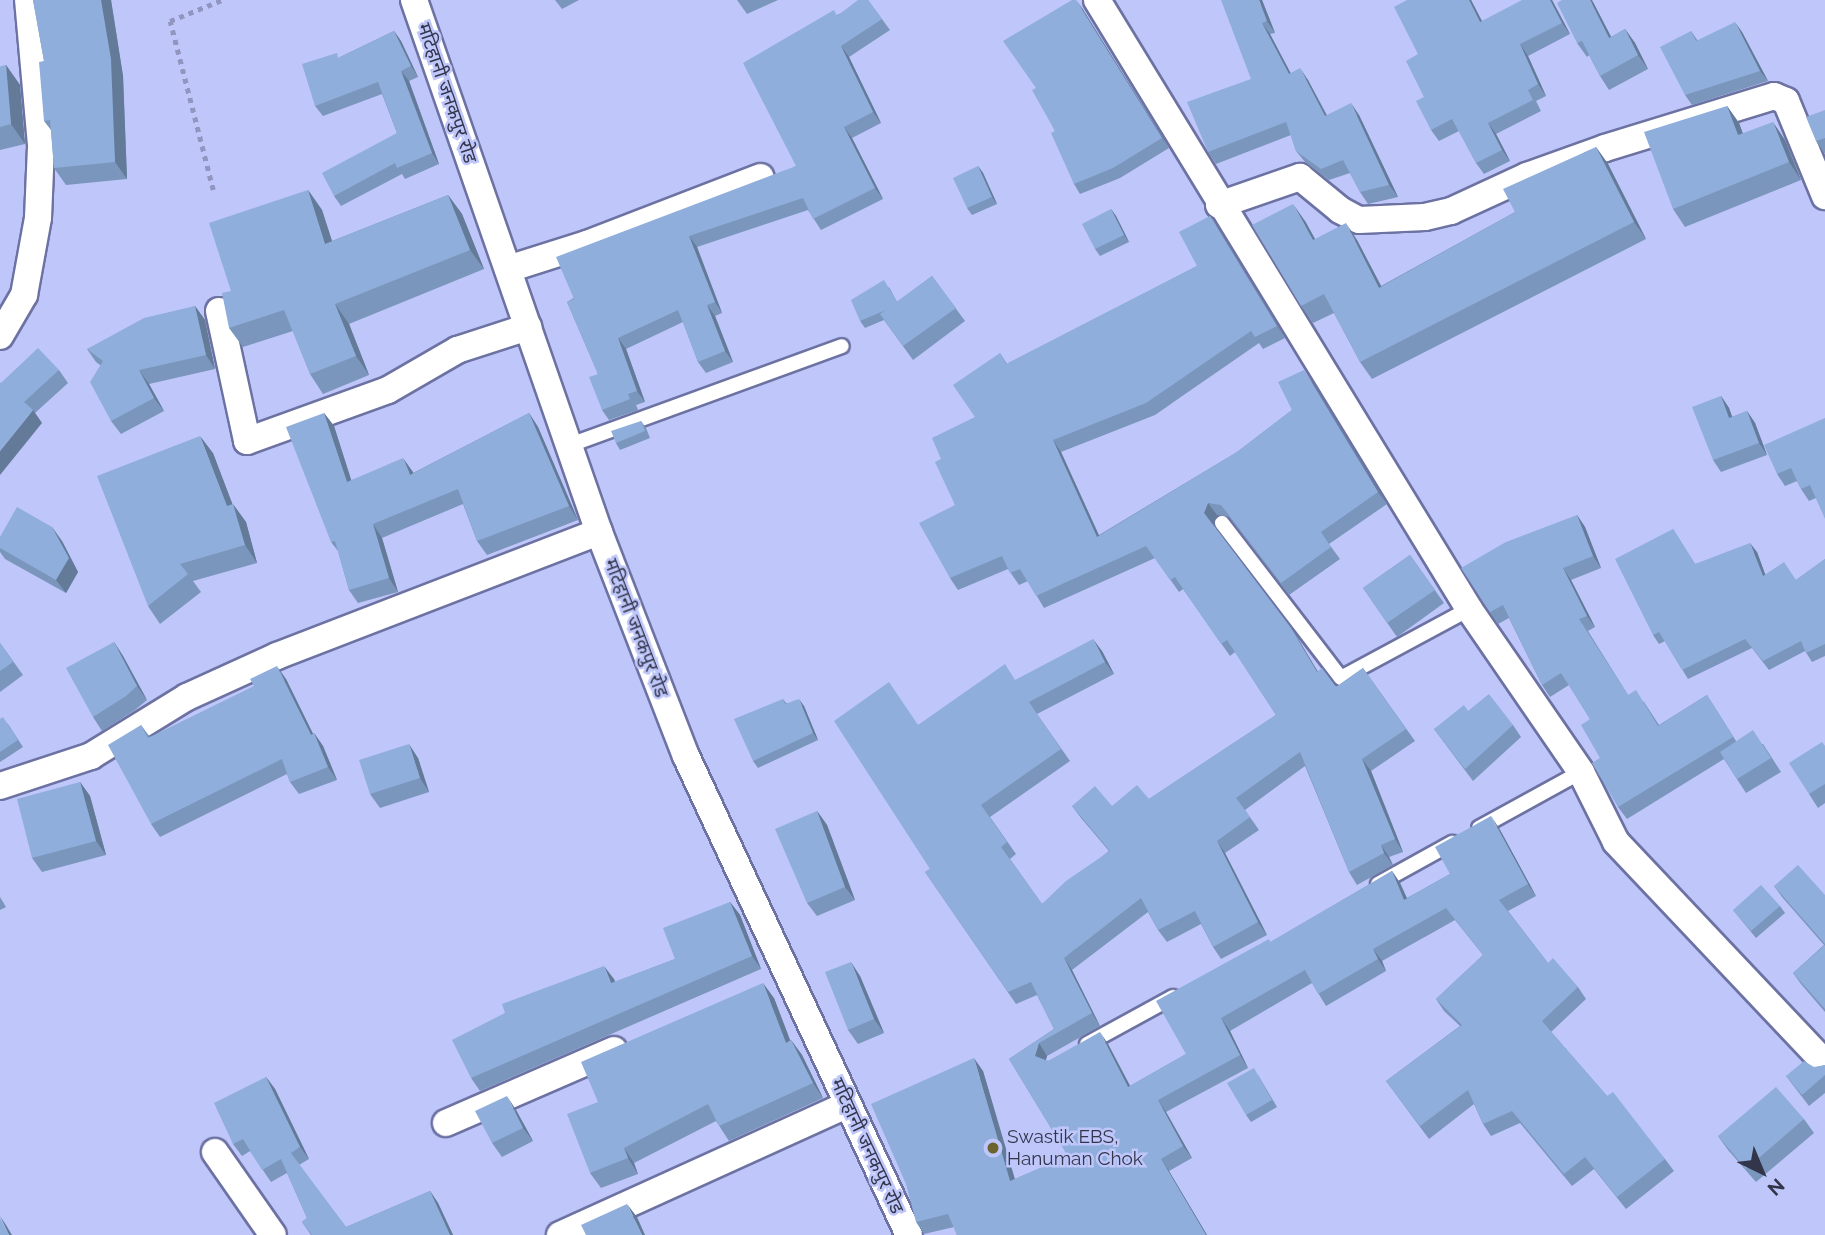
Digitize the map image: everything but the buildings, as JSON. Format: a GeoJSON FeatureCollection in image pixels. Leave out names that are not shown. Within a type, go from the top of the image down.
{"type":"FeatureCollection","features":[{"type":"Feature","properties":{"kind":"street"},"geometry":{"type":"LineString","coordinates":[[0,336],[24,295],[38,218],[41,145],[28,0]]}},
{"type":"Feature","properties":{"kind":"street","name":"मटिहानी जनकपुर रोड"},"geometry":{"type":"LineString","coordinates":[[414,0],[599,532],[686,756],[909,1235]]}},
{"type":"Feature","properties":{"kind":"street"},"geometry":{"type":"LineString","coordinates":[[1097,0],[1219,205],[1469,609],[1581,772],[1616,842],[1825,1063]]}},
{"type":"Feature","properties":{"kind":"street"},"geometry":{"type":"LineString","coordinates":[[1219,205],[1300,177],[1340,211],[1359,220],[1425,217],[1451,211],[1527,176],[1605,148],[1774,96],[1786,101],[1825,196]]}},
{"type":"Feature","properties":{"kind":"street"},"geometry":{"type":"LineString","coordinates":[[508,269],[587,244],[761,177]]}},
{"type":"Feature","properties":{"kind":"street"},"geometry":{"type":"LineString","coordinates":[[219,311],[247,441],[388,390],[457,350],[528,327]]}},
{"type":"Feature","properties":{"kind":"street"},"geometry":{"type":"LineString","coordinates":[[0,786],[91,756],[187,696],[277,656],[599,532]]}},
{"type":"Feature","properties":{"kind":"street"},"geometry":{"type":"LineString","coordinates":[[762,986],[787,975]]}},
{"type":"Feature","properties":{"kind":"street"},"geometry":{"type":"LineString","coordinates":[[446,1123],[636,1041]]}},
{"type":"Feature","properties":{"kind":"street"},"geometry":{"type":"LineString","coordinates":[[560,1235],[847,1105]]}},
{"type":"Feature","properties":{"kind":"street"},"geometry":{"type":"LineString","coordinates":[[215,1152],[273,1235]]}},
{"type":"Feature","properties":{"kind":"lane"},"geometry":{"type":"LineString","coordinates":[[570,445],[842,346]]}},
{"type":"Feature","properties":{"kind":"lane"},"geometry":{"type":"LineString","coordinates":[[1222,523],[1341,678],[1469,609]]}},
{"type":"Feature","properties":{"kind":"lane"},"geometry":{"type":"LineString","coordinates":[[1364,891],[1581,772]]}},
{"type":"Feature","properties":{"kind":"lane"},"geometry":{"type":"LineString","coordinates":[[1076,1050],[1184,991]]}},
{"type":"Feature","properties":{"kind":"path"},"geometry":{"type":"LineString","coordinates":[[213,190],[170,21],[222,0]]}},
{"type":"Feature","properties":{"kind":"place","name":"Swastik EBS, Hanuman Chok"},"geometry":{"type":"Point","coordinates":[993,1148]}}]}
